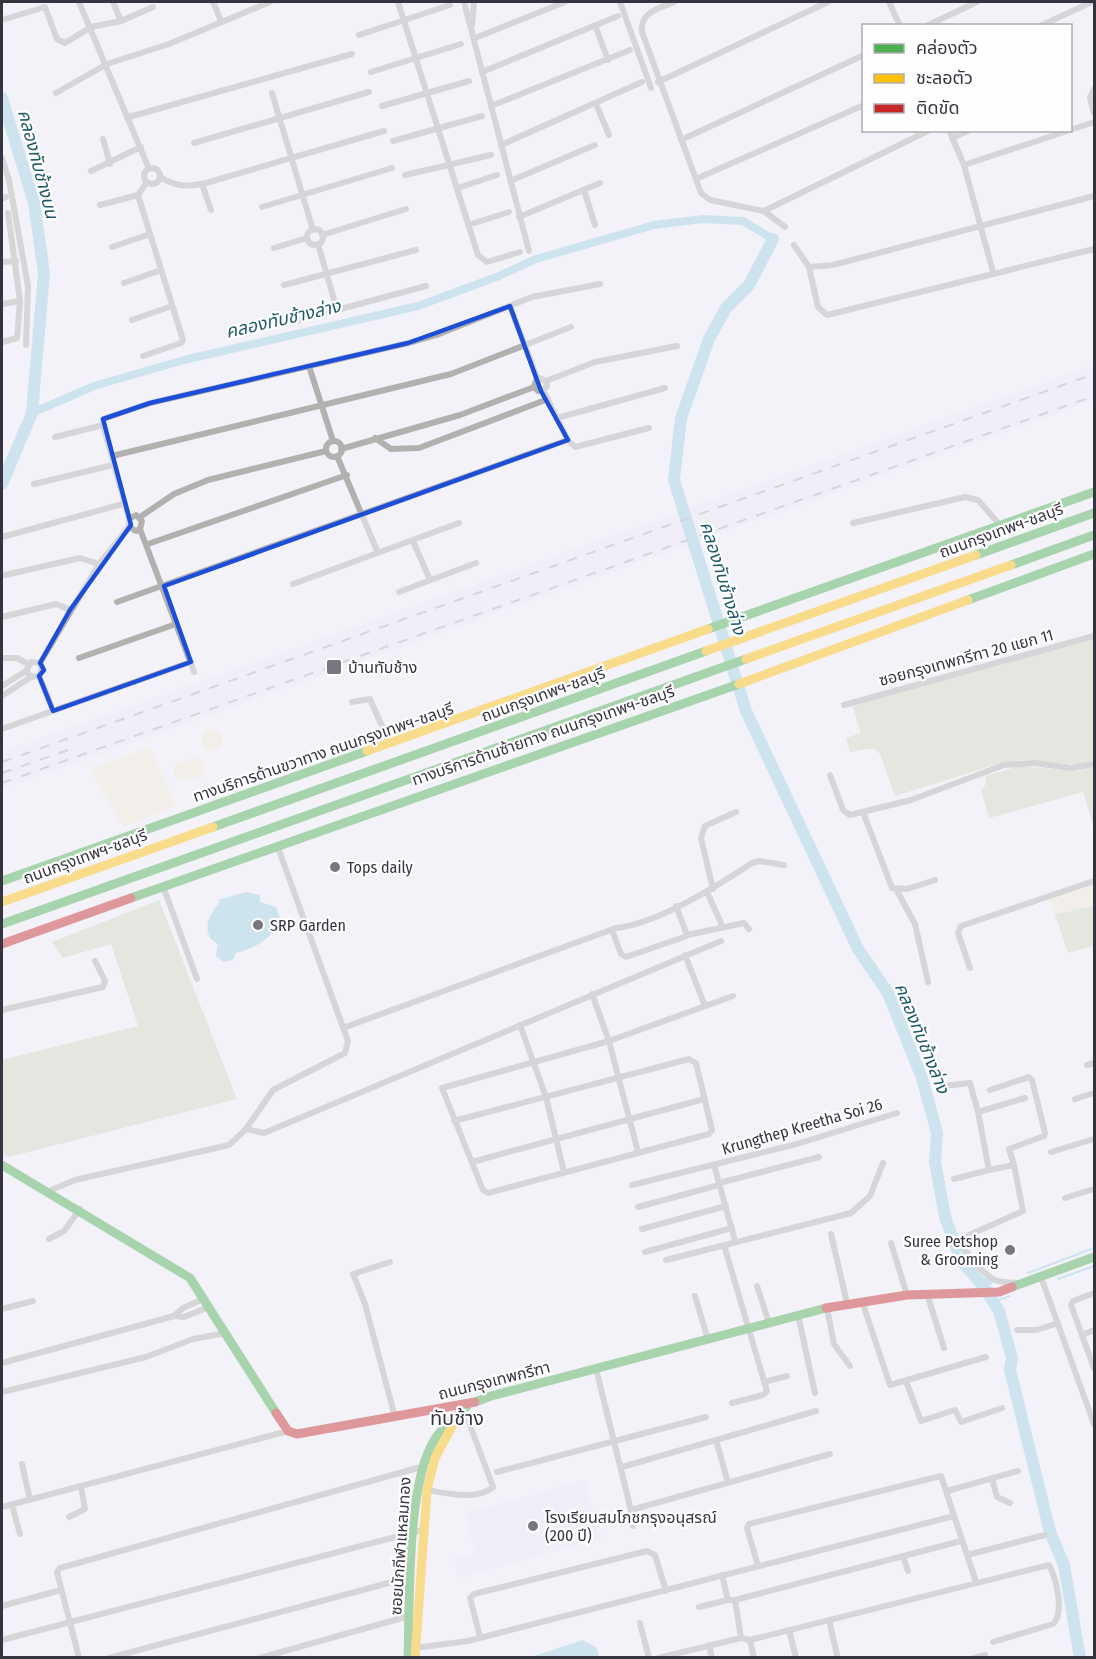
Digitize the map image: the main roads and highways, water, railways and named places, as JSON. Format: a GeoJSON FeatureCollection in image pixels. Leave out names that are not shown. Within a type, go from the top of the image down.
{"type":"FeatureCollection","features":[{"type":"Feature","properties":{"kind":"main road","name":"ทางบริการด้านขวาทาง ถนนกรุงเทพฯ-ชลบุรี"},"geometry":{"type":"LineString","coordinates":[[2,881],[693,637],[1095,492]]}},
{"type":"Feature","properties":{"kind":"main road","name":"ถนนกรุงเทพฯ-ชลบุรี"},"geometry":{"type":"LineString","coordinates":[[2,902],[1095,513]]}},
{"type":"Feature","properties":{"kind":"main road"},"geometry":{"type":"LineString","coordinates":[[2,924],[1095,535]]}},
{"type":"Feature","properties":{"kind":"main road","name":"ทางบริการด้านซ้ายทาง ถนนกรุงเทพฯ-ชลบุรี"},"geometry":{"type":"LineString","coordinates":[[2,944],[749,680],[1095,554]]}},
{"type":"Feature","properties":{"kind":"main road","name":"ถนนกรุงเทพกรีฑา"},"geometry":{"type":"LineString","coordinates":[[2,1165],[182,1271],[226,1333],[288,1431],[297,1434],[395,1417],[464,1409],[490,1396],[847,1303],[907,1295],[999,1292],[1095,1257]]}},
{"type":"Feature","properties":{"kind":"main road","name":"ซอยนักกีฬาแหลมทอง"},"geometry":{"type":"LineString","coordinates":[[415,1653],[417,1531],[421,1467],[435,1438],[464,1409]]}},
{"type":"Feature","properties":{"kind":"main road","name":"ซอยนักกีฬาแหลมทอง"},"geometry":{"type":"LineString","coordinates":[[408,1658],[411,1577],[417,1531],[435,1458],[464,1409]]}},
{"type":"Feature","properties":{"kind":"water"},"geometry":{"type":"Polygon","coordinates":[[[246,892],[260,895],[260,902],[276,907],[281,920],[262,942],[236,953],[233,960],[223,962],[216,956],[218,944],[209,936],[209,918],[220,903],[218,900],[246,892]]]}},
{"type":"Feature","properties":{"kind":"water"},"geometry":{"type":"Polygon","coordinates":[[[583,1640],[597,1648],[599,1657],[531,1657],[583,1640]]]}},
{"type":"Feature","properties":{"kind":"waterway","name":"คลองทับช้างบน"},"geometry":{"type":"LineString","coordinates":[[2,98],[34,203],[44,273],[32,413],[2,484]]}},
{"type":"Feature","properties":{"kind":"waterway","name":"คลองทับช้างล่าง"},"geometry":{"type":"LineString","coordinates":[[32,413],[94,386],[184,360],[418,306],[499,276],[536,259],[654,225],[703,219],[743,221],[773,239]]}},
{"type":"Feature","properties":{"kind":"waterway","name":"คลองทับช้างล่าง"},"geometry":{"type":"LineString","coordinates":[[773,239],[749,285],[726,308],[709,339],[681,418],[674,480],[746,711],[858,949],[888,993],[922,1078],[937,1133],[935,1162],[945,1217],[961,1261],[981,1283],[999,1311],[1012,1358],[1010,1370],[1050,1532],[1064,1565],[1080,1658]]}},
{"type":"Feature","properties":{"kind":"waterway"},"geometry":{"type":"LineString","coordinates":[[1028,1273],[1094,1248]]}},
{"type":"Feature","properties":{"kind":"waterway"},"geometry":{"type":"LineString","coordinates":[[1058,1279],[1094,1266]]}},
{"type":"Feature","properties":{"kind":"waterway","name":"คลองทับช้างล่าง"},"geometry":{"type":"LineString","coordinates":[[981,1283],[989,1281]]}},
{"type":"Feature","properties":{"kind":"waterway"},"geometry":{"type":"LineString","coordinates":[[993,1302],[1010,1296]]}},
{"type":"Feature","properties":{"kind":"railway"},"geometry":{"type":"LineString","coordinates":[[2,762],[1094,374]]}},
{"type":"Feature","properties":{"kind":"railway"},"geometry":{"type":"LineString","coordinates":[[2,783],[1094,396]]}},
{"type":"Feature","properties":{"kind":"railway"},"geometry":{"type":"LineString","coordinates":[[2,773],[71,749]]}},
{"type":"Feature","properties":{"kind":"place","name":"บ้านทับช้าง"},"geometry":{"type":"Point","coordinates":[334,667]}},
{"type":"Feature","properties":{"kind":"place","name":"Tops daily"},"geometry":{"type":"Point","coordinates":[335,867]}},
{"type":"Feature","properties":{"kind":"place","name":"SRP Garden"},"geometry":{"type":"Point","coordinates":[258,925]}},
{"type":"Feature","properties":{"kind":"place","name":"Suree Petshop & Grooming"},"geometry":{"type":"Point","coordinates":[1010,1250]}},
{"type":"Feature","properties":{"kind":"place","name":"โรงเรียนสมโภชกรุงอนุสรณ์ (200 ปี)"},"geometry":{"type":"Point","coordinates":[533,1526]}},
{"type":"Feature","properties":{"kind":"district","name":"ทับช้าง"},"geometry":{"type":"Point","coordinates":[457,1418]}}]}
